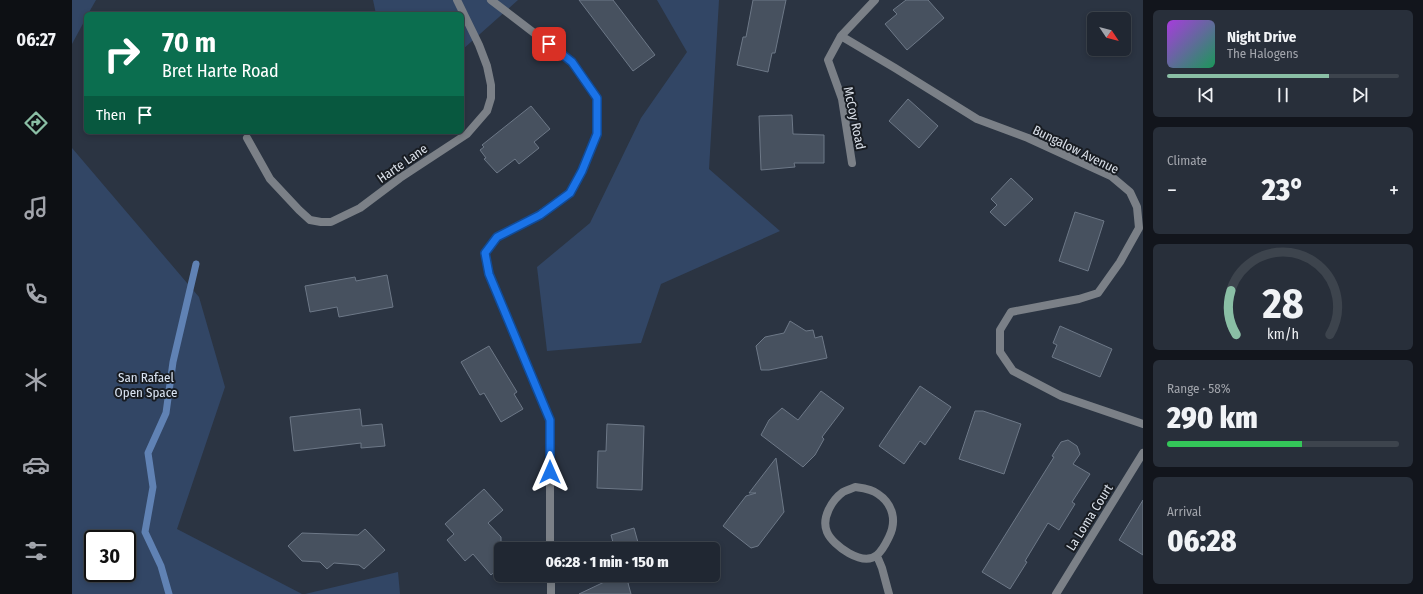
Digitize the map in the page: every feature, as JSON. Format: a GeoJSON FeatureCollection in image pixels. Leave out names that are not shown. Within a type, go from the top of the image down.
{"type":"FeatureCollection","features":[{"type":"Feature","properties":{"kind":"street","name":"Harte Lane"},"geometry":{"type":"LineString","coordinates":[[458,0],[464,12]]}},
{"type":"Feature","properties":{"kind":"street"},"geometry":{"type":"LineString","coordinates":[[491,0],[572,62],[597,98],[597,134],[582,171],[570,193],[540,215],[497,237],[485,253],[489,274],[550,420],[550,542]]}},
{"type":"Feature","properties":{"kind":"street"},"geometry":{"type":"LineString","coordinates":[[841,36],[875,0]]}},
{"type":"Feature","properties":{"kind":"street","name":"Harte Lane"},"geometry":{"type":"LineString","coordinates":[[247,138],[270,179],[310,220],[331,222],[360,208],[400,178],[467,134],[487,111],[491,98],[491,84],[487,66],[479,44],[464,13]]}},
{"type":"Feature","properties":{"kind":"street","name":"McCoy Road"},"geometry":{"type":"LineString","coordinates":[[841,36],[828,60],[842,99],[852,163]]}},
{"type":"Feature","properties":{"kind":"street","name":"Bungalow Avenue"},"geometry":{"type":"LineString","coordinates":[[841,36],[896,68],[977,119],[1028,138],[1111,176],[1130,192],[1137,207],[1139,228],[1120,262],[1098,293],[1079,299],[1011,312],[1000,330],[1000,352],[1013,371],[1061,396],[1143,424]]}},
{"type":"Feature","properties":{"kind":"street","name":"La Loma Court"},"geometry":{"type":"LineString","coordinates":[[1056,594],[1143,453]]}},
{"type":"Feature","properties":{"kind":"street"},"geometry":{"type":"LineString","coordinates":[[855,487],[877,493],[886,501],[893,511],[893,524],[890,535],[884,547],[877,556],[866,558],[856,556],[844,550],[826,531],[825,518],[833,502],[844,491],[855,487]]}},
{"type":"Feature","properties":{"kind":"street"},"geometry":{"type":"LineString","coordinates":[[877,556],[889,594]]}},
{"type":"Feature","properties":{"kind":"street"},"geometry":{"type":"LineString","coordinates":[[550,582],[551,594]]}},
{"type":"Feature","properties":{"kind":"green space"},"geometry":{"type":"Polygon","coordinates":[[[72,0],[96,0],[89,12],[84,12],[84,22],[72,44],[72,0]]]}},
{"type":"Feature","properties":{"kind":"green space"},"geometry":{"type":"Polygon","coordinates":[[[373,0],[518,0],[464,48],[464,12],[376,12],[373,0]]]}},
{"type":"Feature","properties":{"kind":"green space"},"geometry":{"type":"Polygon","coordinates":[[[657,0],[719,0],[709,169],[780,231],[661,284],[641,343],[547,351],[537,267],[590,223],[641,118],[687,52],[657,0]]]}},
{"type":"Feature","properties":{"kind":"green space","name":"San Rafael Open Space"},"geometry":{"type":"Polygon","coordinates":[[[72,148],[199,297],[225,387],[177,529],[302,594],[72,594],[72,148]]]}},
{"type":"Feature","properties":{"kind":"green space"},"geometry":{"type":"Polygon","coordinates":[[[398,572],[400,594],[305,594],[398,572]]]}},
{"type":"Feature","properties":{"kind":"building"},"geometry":{"type":"Polygon","coordinates":[[[579,0],[613,0],[655,55],[633,71],[579,0]]]}},
{"type":"Feature","properties":{"kind":"building"},"geometry":{"type":"Polygon","coordinates":[[[753,0],[786,0],[775,53],[772,53],[768,72],[737,65],[743,37],[746,37],[753,0]]]}},
{"type":"Feature","properties":{"kind":"building"},"geometry":{"type":"Polygon","coordinates":[[[906,0],[928,0],[944,18],[907,50],[885,24],[897,14],[893,10],[906,0]]]}},
{"type":"Feature","properties":{"kind":"building"},"geometry":{"type":"Polygon","coordinates":[[[908,99],[938,126],[919,148],[889,121],[908,99]]]}},
{"type":"Feature","properties":{"kind":"building"},"geometry":{"type":"Polygon","coordinates":[[[531,106],[550,129],[534,142],[539,148],[519,164],[515,159],[497,173],[484,159],[486,158],[480,150],[484,147],[482,145],[531,106]]]}},
{"type":"Feature","properties":{"kind":"building"},"geometry":{"type":"Polygon","coordinates":[[[792,115],[793,134],[824,135],[824,163],[794,163],[795,167],[761,170],[759,116],[792,115]]]}},
{"type":"Feature","properties":{"kind":"building"},"geometry":{"type":"Polygon","coordinates":[[[1011,178],[1033,199],[1005,226],[990,212],[997,205],[991,199],[1011,178]]]}},
{"type":"Feature","properties":{"kind":"building"},"geometry":{"type":"Polygon","coordinates":[[[1075,212],[1104,221],[1088,271],[1059,261],[1075,212]]]}},
{"type":"Feature","properties":{"kind":"building"},"geometry":{"type":"Polygon","coordinates":[[[387,275],[393,307],[339,317],[337,307],[310,312],[305,286],[355,277],[356,281],[387,275]]]}},
{"type":"Feature","properties":{"kind":"building"},"geometry":{"type":"Polygon","coordinates":[[[790,321],[806,331],[813,330],[815,338],[822,336],[827,358],[769,370],[761,370],[756,346],[765,337],[784,333],[790,321]]]}},
{"type":"Feature","properties":{"kind":"building"},"geometry":{"type":"Polygon","coordinates":[[[1060,326],[1112,349],[1100,377],[1052,357],[1057,345],[1053,343],[1060,326]]]}},
{"type":"Feature","properties":{"kind":"building"},"geometry":{"type":"Polygon","coordinates":[[[489,346],[517,392],[514,394],[523,409],[501,422],[484,393],[480,395],[461,362],[489,346]]]}},
{"type":"Feature","properties":{"kind":"building"},"geometry":{"type":"Polygon","coordinates":[[[920,386],[951,407],[925,445],[920,441],[904,464],[879,446],[920,386]]]}},
{"type":"Feature","properties":{"kind":"building"},"geometry":{"type":"Polygon","coordinates":[[[821,391],[844,408],[822,437],[824,439],[815,455],[803,467],[761,435],[769,420],[782,408],[798,420],[821,391]]]}},
{"type":"Feature","properties":{"kind":"building"},"geometry":{"type":"Polygon","coordinates":[[[360,409],[362,426],[382,424],[385,446],[361,448],[361,443],[294,451],[290,417],[360,409]]]}},
{"type":"Feature","properties":{"kind":"building"},"geometry":{"type":"Polygon","coordinates":[[[975,411],[983,411],[1021,424],[1004,474],[959,459],[975,411]]]}},
{"type":"Feature","properties":{"kind":"building"},"geometry":{"type":"Polygon","coordinates":[[[607,424],[644,426],[642,490],[597,488],[598,451],[606,451],[607,424]]]}},
{"type":"Feature","properties":{"kind":"building"},"geometry":{"type":"Polygon","coordinates":[[[1068,440],[1077,446],[1080,454],[1073,464],[1090,474],[1072,502],[1075,504],[1059,530],[1048,523],[1025,561],[1027,562],[1010,589],[982,572],[1054,457],[1052,456],[1061,442],[1068,440]]]}},
{"type":"Feature","properties":{"kind":"building"},"geometry":{"type":"Polygon","coordinates":[[[776,458],[784,512],[758,546],[751,548],[723,526],[746,496],[756,493],[749,493],[776,458]]]}},
{"type":"Feature","properties":{"kind":"building"},"geometry":{"type":"Polygon","coordinates":[[[484,489],[503,510],[488,523],[501,537],[501,542],[494,542],[494,572],[491,575],[473,554],[465,561],[447,540],[454,534],[445,524],[484,489]]]}},
{"type":"Feature","properties":{"kind":"building"},"geometry":{"type":"Polygon","coordinates":[[[1143,500],[1143,555],[1119,540],[1143,500]]]}},
{"type":"Feature","properties":{"kind":"building"},"geometry":{"type":"Polygon","coordinates":[[[634,528],[638,542],[613,542],[611,535],[634,528]]]}},
{"type":"Feature","properties":{"kind":"building"},"geometry":{"type":"Polygon","coordinates":[[[365,529],[385,550],[364,569],[359,565],[334,563],[327,569],[320,562],[302,561],[288,546],[302,533],[358,535],[365,529]]]}},
{"type":"Feature","properties":{"kind":"building"},"geometry":{"type":"Polygon","coordinates":[[[604,582],[632,582],[628,583],[631,594],[579,594],[604,582]]]}},
{"type":"Feature","properties":{"kind":"waterway"},"geometry":{"type":"LineString","coordinates":[[169,594],[161,566],[145,532],[153,487],[148,453],[166,413],[173,362],[196,264]]}},
{"type":"Feature","properties":{"kind":"route"},"geometry":{"type":"LineString","coordinates":[[549,44],[572,62],[597,98],[597,134],[582,171],[570,193],[540,215],[497,237],[485,253],[489,274],[524,354],[550,420],[550,472]]}}]}
